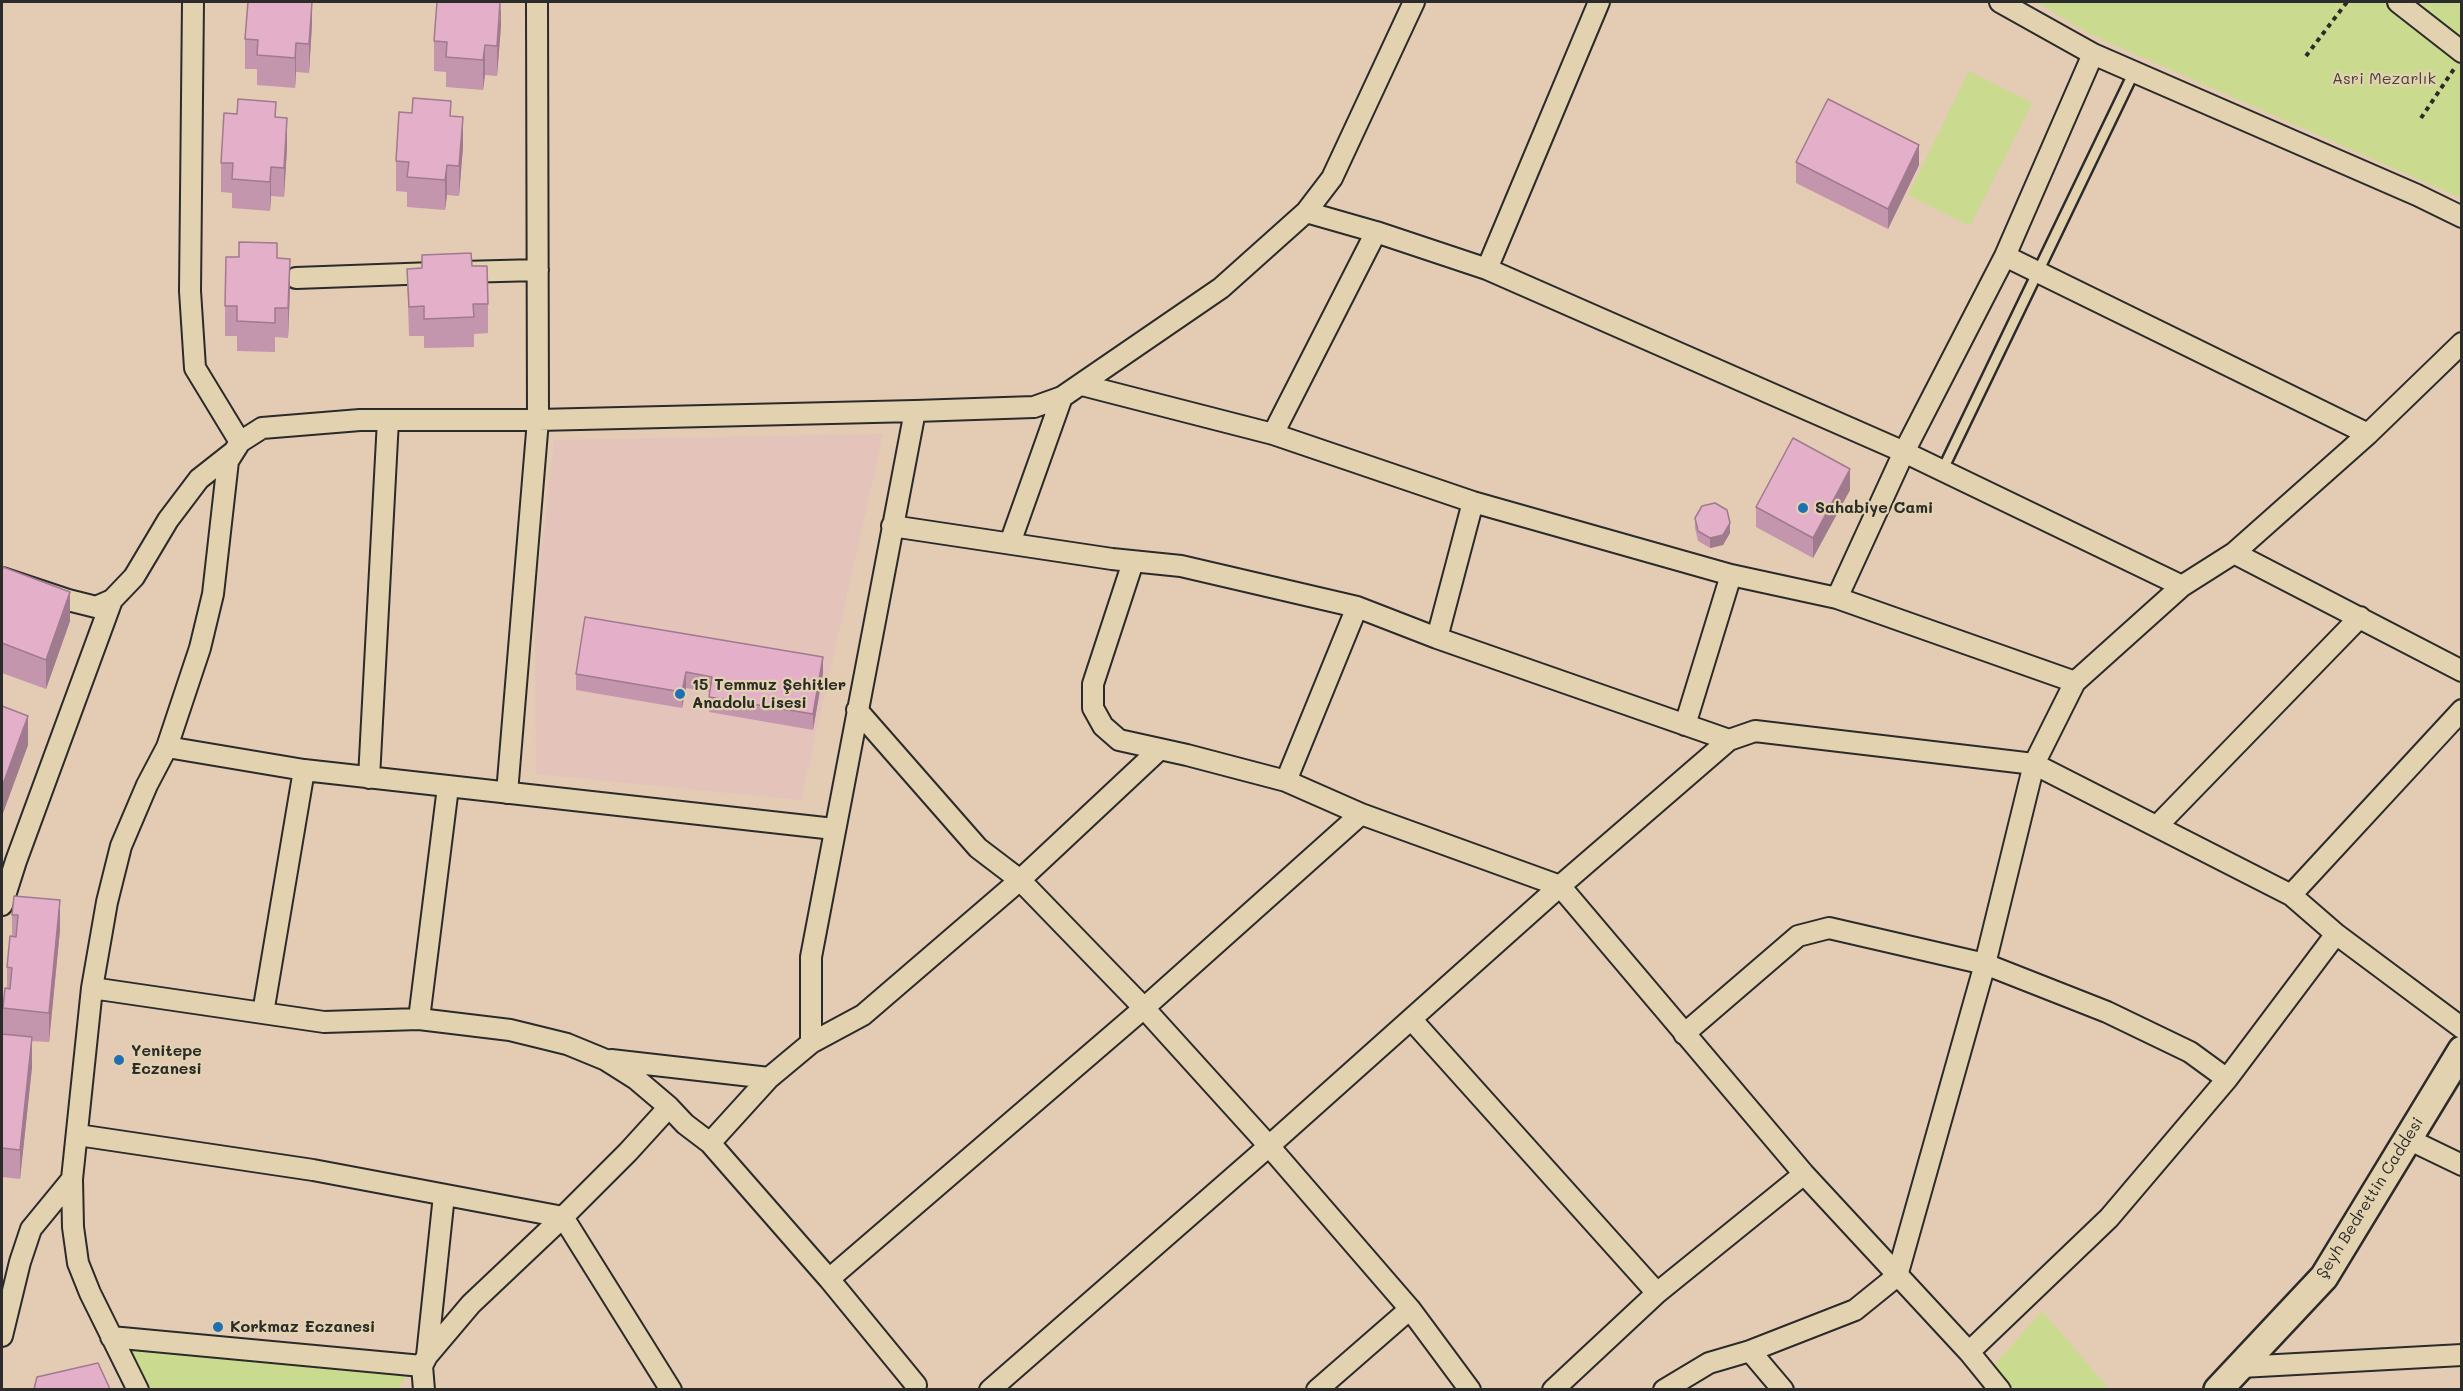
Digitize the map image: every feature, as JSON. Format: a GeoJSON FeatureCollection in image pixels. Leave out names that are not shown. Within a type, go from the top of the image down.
{"type":"FeatureCollection","features":[{"type":"Feature","properties":{"kind":"main road","name":"Şeyh Bedrettin Caddesi"},"geometry":{"type":"LineString","coordinates":[[2218,1389],[2324,1277],[2462,1050]]}},
{"type":"Feature","properties":{"kind":"street"},"geometry":{"type":"LineString","coordinates":[[193,2],[190,291],[195,368],[237,447]]}},
{"type":"Feature","properties":{"kind":"street"},"geometry":{"type":"LineString","coordinates":[[507,794],[538,420],[537,2]]}},
{"type":"Feature","properties":{"kind":"street"},"geometry":{"type":"LineString","coordinates":[[2,905],[9,858],[112,600],[134,577],[168,520],[199,479],[262,428],[360,420],[538,420],[915,411],[1034,406],[1062,397],[1221,288],[1306,212],[1332,178],[1414,2]]}},
{"type":"Feature","properties":{"kind":"street"},"geometry":{"type":"LineString","coordinates":[[1487,269],[1599,2]]}},
{"type":"Feature","properties":{"kind":"street"},"geometry":{"type":"LineString","coordinates":[[2398,2],[2459,59]]}},
{"type":"Feature","properties":{"kind":"street"},"geometry":{"type":"LineString","coordinates":[[2012,4],[2093,54],[2417,195],[2462,217]]}},
{"type":"Feature","properties":{"kind":"street"},"geometry":{"type":"LineString","coordinates":[[1837,598],[1904,452],[2005,256],[2093,54]]}},
{"type":"Feature","properties":{"kind":"street"},"geometry":{"type":"LineString","coordinates":[[1306,212],[1376,232],[1487,269],[1904,452],[2182,586]]}},
{"type":"Feature","properties":{"kind":"street"},"geometry":{"type":"LineString","coordinates":[[1273,434],[1376,232]]}},
{"type":"Feature","properties":{"kind":"street"},"geometry":{"type":"LineString","coordinates":[[2005,256],[2368,434]]}},
{"type":"Feature","properties":{"kind":"street"},"geometry":{"type":"LineString","coordinates":[[296,278],[538,270]]}},
{"type":"Feature","properties":{"kind":"street"},"geometry":{"type":"LineString","coordinates":[[1664,1389],[1709,1363],[1749,1351],[1855,1310],[1897,1276],[1985,964],[2034,764],[2075,682],[2182,586],[2234,553],[2368,434],[2462,343]]}},
{"type":"Feature","properties":{"kind":"street"},"geometry":{"type":"LineString","coordinates":[[1082,385],[1273,434],[1473,502],[1731,575],[1837,598],[2075,682]]}},
{"type":"Feature","properties":{"kind":"street"},"geometry":{"type":"LineString","coordinates":[[1010,543],[1062,397]]}},
{"type":"Feature","properties":{"kind":"street"},"geometry":{"type":"LineString","coordinates":[[811,1043],[810,957],[915,411]]}},
{"type":"Feature","properties":{"kind":"street"},"geometry":{"type":"LineString","coordinates":[[369,778],[388,420]]}},
{"type":"Feature","properties":{"kind":"street"},"geometry":{"type":"LineString","coordinates":[[138,1389],[111,1337],[78,1263],[73,1227],[72,1179],[92,988],[107,902],[121,846],[147,785],[167,747],[200,648],[213,594],[228,461],[237,447]]}},
{"type":"Feature","properties":{"kind":"street"},"geometry":{"type":"LineString","coordinates":[[1437,638],[1473,502]]}},
{"type":"Feature","properties":{"kind":"street"},"geometry":{"type":"LineString","coordinates":[[892,526],[1133,562],[1180,566],[1357,607],[1437,638],[1729,740]]}},
{"type":"Feature","properties":{"kind":"street"},"geometry":{"type":"LineString","coordinates":[[2234,553],[2360,617],[2458,663]]}},
{"type":"Feature","properties":{"kind":"street"},"geometry":{"type":"LineString","coordinates":[[1133,562],[1093,684],[1093,708],[1103,726],[1119,740],[1286,781],[1361,814],[1560,886],[1804,1174],[1969,1352],[2000,1389]]}},
{"type":"Feature","properties":{"kind":"street"},"geometry":{"type":"LineString","coordinates":[[1686,725],[1731,575]]}},
{"type":"Feature","properties":{"kind":"street"},"geometry":{"type":"LineString","coordinates":[[2,578],[96,607],[112,600]]}},
{"type":"Feature","properties":{"kind":"street"},"geometry":{"type":"LineString","coordinates":[[1286,781],[1357,607]]}},
{"type":"Feature","properties":{"kind":"street"},"geometry":{"type":"LineString","coordinates":[[2157,826],[2360,617]]}},
{"type":"Feature","properties":{"kind":"street"},"geometry":{"type":"LineString","coordinates":[[857,710],[978,848],[1020,880],[1144,1008],[1269,1146],[1410,1309],[1470,1389]]}},
{"type":"Feature","properties":{"kind":"street"},"geometry":{"type":"LineString","coordinates":[[2290,895],[2462,710]]}},
{"type":"Feature","properties":{"kind":"street"},"geometry":{"type":"LineString","coordinates":[[990,1389],[1269,1146],[1560,886],[1729,740],[1755,731],[2034,764],[2290,895],[2336,934],[2462,1028]]}},
{"type":"Feature","properties":{"kind":"street"},"geometry":{"type":"LineString","coordinates":[[167,747],[304,770],[369,778],[834,829]]}},
{"type":"Feature","properties":{"kind":"street"},"geometry":{"type":"LineString","coordinates":[[710,1143],[769,1078],[811,1043],[863,1015],[1020,880],[1160,749]]}},
{"type":"Feature","properties":{"kind":"street"},"geometry":{"type":"LineString","coordinates":[[263,1013],[304,770]]}},
{"type":"Feature","properties":{"kind":"street"},"geometry":{"type":"LineString","coordinates":[[419,1019],[448,787]]}},
{"type":"Feature","properties":{"kind":"street"},"geometry":{"type":"LineString","coordinates":[[829,1280],[1144,1008],[1361,814]]}},
{"type":"Feature","properties":{"kind":"street"},"geometry":{"type":"LineString","coordinates":[[1684,1034],[1798,936],[1829,928],[1985,964],[2107,1012],[2190,1052],[2227,1079]]}},
{"type":"Feature","properties":{"kind":"street"},"geometry":{"type":"LineString","coordinates":[[1969,1352],[2109,1218],[2227,1079],[2336,934]]}},
{"type":"Feature","properties":{"kind":"street"},"geometry":{"type":"LineString","coordinates":[[92,988],[324,1022],[419,1019],[510,1030],[567,1044],[606,1060],[636,1079],[685,1124],[710,1143],[829,1280],[914,1388]]}},
{"type":"Feature","properties":{"kind":"street"},"geometry":{"type":"LineString","coordinates":[[1411,1019],[1657,1293]]}},
{"type":"Feature","properties":{"kind":"street"},"geometry":{"type":"LineString","coordinates":[[606,1060],[769,1078]]}},
{"type":"Feature","properties":{"kind":"street"},"geometry":{"type":"LineString","coordinates":[[424,1361],[471,1304],[563,1217],[669,1107]]}},
{"type":"Feature","properties":{"kind":"street"},"geometry":{"type":"LineString","coordinates":[[78,1135],[312,1170],[563,1217],[671,1389]]}},
{"type":"Feature","properties":{"kind":"street"},"geometry":{"type":"LineString","coordinates":[[2408,1139],[2462,1165]]}},
{"type":"Feature","properties":{"kind":"street"},"geometry":{"type":"LineString","coordinates":[[1553,1389],[1657,1293],[1804,1174]]}},
{"type":"Feature","properties":{"kind":"street"},"geometry":{"type":"LineString","coordinates":[[2,1336],[20,1262],[31,1229],[72,1179]]}},
{"type":"Feature","properties":{"kind":"street"},"geometry":{"type":"LineString","coordinates":[[424,1389],[424,1361],[444,1195]]}},
{"type":"Feature","properties":{"kind":"street"},"geometry":{"type":"LineString","coordinates":[[1317,1389],[1410,1309]]}},
{"type":"Feature","properties":{"kind":"street"},"geometry":{"type":"LineString","coordinates":[[111,1337],[424,1361]]}},
{"type":"Feature","properties":{"kind":"street"},"geometry":{"type":"LineString","coordinates":[[1749,1351],[1783,1389]]}},
{"type":"Feature","properties":{"kind":"street"},"geometry":{"type":"LineString","coordinates":[[2241,1367],[2462,1355]]}},
{"type":"Feature","properties":{"kind":"lane"},"geometry":{"type":"LineString","coordinates":[[1942,471],[2134,72]]}},
{"type":"Feature","properties":{"kind":"path"},"geometry":{"type":"LineString","coordinates":[[2306,56],[2348,2]]}},
{"type":"Feature","properties":{"kind":"path"},"geometry":{"type":"LineString","coordinates":[[2421,118],[2459,59]]}},
{"type":"Feature","properties":{"kind":"shaded area","name":"15 Temmuz Şehitler Anadolu Lisesi"},"geometry":{"type":"Polygon","coordinates":[[[883,434],[801,800],[536,774],[535,613],[554,440],[883,434]]]}},
{"type":"Feature","properties":{"kind":"green space","name":"Asri Mezarlık"},"geometry":{"type":"Polygon","coordinates":[[[2037,2],[2461,2],[2461,198],[2090,34],[2037,2]]]}},
{"type":"Feature","properties":{"kind":"green space"},"geometry":{"type":"Polygon","coordinates":[[[1969,71],[2032,103],[1970,226],[1908,195],[1969,71]]]}},
{"type":"Feature","properties":{"kind":"green space"},"geometry":{"type":"Polygon","coordinates":[[[2042,1311],[2109,1389],[1995,1389],[1984,1377],[2042,1311]]]}},
{"type":"Feature","properties":{"kind":"green space"},"geometry":{"type":"Polygon","coordinates":[[[130,1349],[408,1374],[397,1389],[151,1389],[130,1349]]]}},
{"type":"Feature","properties":{"kind":"building"},"geometry":{"type":"Polygon","coordinates":[[[248,2],[312,2],[309,44],[296,43],[295,58],[257,55],[258,40],[245,39],[248,2]]]}},
{"type":"Feature","properties":{"kind":"building"},"geometry":{"type":"Polygon","coordinates":[[[437,2],[500,2],[497,46],[485,45],[483,60],[446,57],[447,42],[434,41],[437,2]]]}},
{"type":"Feature","properties":{"kind":"building"},"geometry":{"type":"Polygon","coordinates":[[[413,98],[451,101],[450,116],[463,117],[459,166],[447,165],[445,180],[407,177],[409,162],[396,161],[399,112],[412,113],[413,98]]]}},
{"type":"Feature","properties":{"kind":"building"},"geometry":{"type":"Polygon","coordinates":[[[238,99],[276,102],[275,117],[287,118],[284,168],[271,167],[270,182],[232,179],[233,163],[221,163],[224,113],[237,114],[238,99]]]}},
{"type":"Feature","properties":{"kind":"building"},"geometry":{"type":"Polygon","coordinates":[[[1828,99],[1919,145],[1888,209],[1796,162],[1828,99]]]}},
{"type":"Feature","properties":{"kind":"building"},"geometry":{"type":"Polygon","coordinates":[[[239,242],[277,243],[277,258],[290,259],[288,308],[275,308],[275,323],[237,321],[237,306],[225,306],[226,257],[239,257],[239,242]]]}},
{"type":"Feature","properties":{"kind":"building"},"geometry":{"type":"Polygon","coordinates":[[[471,253],[472,266],[487,266],[488,304],[473,304],[474,317],[424,319],[424,306],[409,307],[407,269],[422,268],[422,255],[471,253]]]}},
{"type":"Feature","properties":{"kind":"building","name":"Sahabiye Cami"},"geometry":{"type":"Polygon","coordinates":[[[1793,438],[1850,469],[1813,538],[1756,507],[1793,438]]]}},
{"type":"Feature","properties":{"kind":"building"},"geometry":{"type":"Polygon","coordinates":[[[1715,503],[1727,510],[1730,523],[1723,535],[1710,538],[1698,531],[1695,518],[1702,506],[1715,503]]]}},
{"type":"Feature","properties":{"kind":"building"},"geometry":{"type":"Polygon","coordinates":[[[3,567],[70,592],[46,660],[2,643],[3,567]]]}},
{"type":"Feature","properties":{"kind":"building"},"geometry":{"type":"Polygon","coordinates":[[[585,617],[823,657],[813,714],[709,697],[712,677],[686,672],[682,692],[576,674],[585,617]]]}},
{"type":"Feature","properties":{"kind":"building"},"geometry":{"type":"Polygon","coordinates":[[[2,706],[28,716],[3,784],[2,783],[2,706]]]}},
{"type":"Feature","properties":{"kind":"building"},"geometry":{"type":"Polygon","coordinates":[[[14,896],[60,900],[49,1013],[3,1008],[5,988],[10,989],[12,968],[7,967],[10,936],[16,937],[18,915],[12,915],[14,896]]]}},
{"type":"Feature","properties":{"kind":"building"},"geometry":{"type":"Polygon","coordinates":[[[2,1034],[32,1037],[20,1150],[2,1148],[2,1034]]]}},
{"type":"Feature","properties":{"kind":"building"},"geometry":{"type":"Polygon","coordinates":[[[98,1363],[110,1389],[34,1389],[37,1377],[98,1363]]]}},
{"type":"Feature","properties":{"kind":"place","name":"Sahabiye Cami"},"geometry":{"type":"Point","coordinates":[1803,508]}},
{"type":"Feature","properties":{"kind":"place","name":"15 Temmuz Şehitler Anadolu Lisesi"},"geometry":{"type":"Point","coordinates":[680,694]}},
{"type":"Feature","properties":{"kind":"place","name":"Yenitepe Eczanesi"},"geometry":{"type":"Point","coordinates":[119,1060]}},
{"type":"Feature","properties":{"kind":"place","name":"Korkmaz Eczanesi"},"geometry":{"type":"Point","coordinates":[218,1327]}}]}
